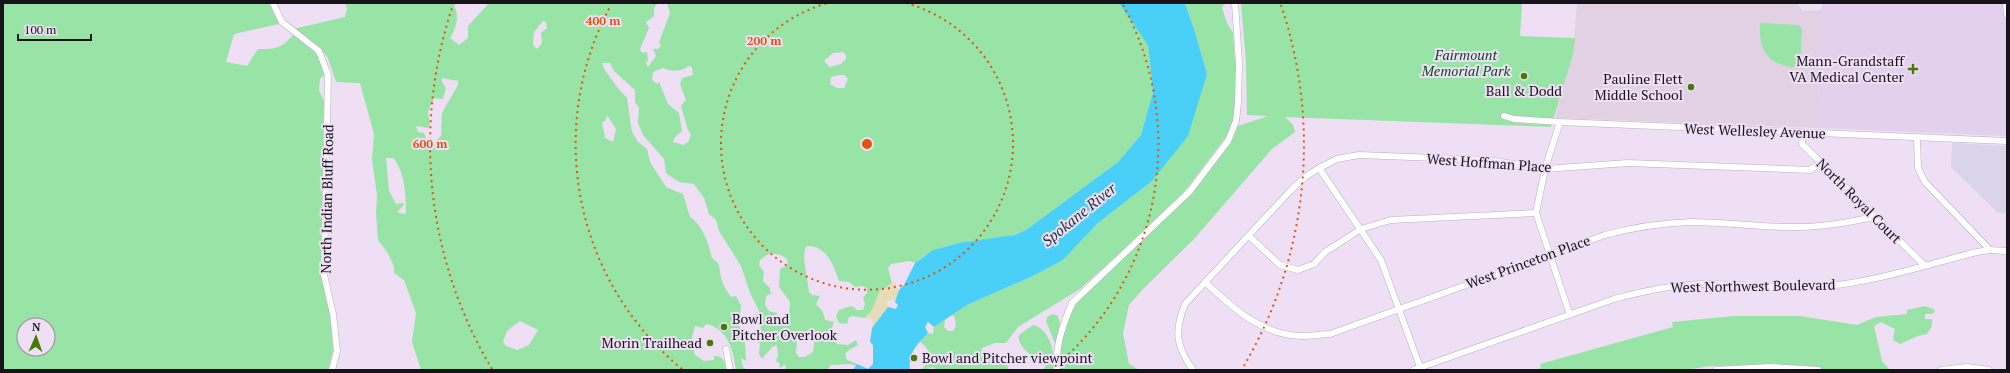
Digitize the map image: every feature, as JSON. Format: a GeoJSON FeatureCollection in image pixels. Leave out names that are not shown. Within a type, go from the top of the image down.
{"type":"FeatureCollection","features":[{"type":"Feature","properties":{"kind":"street","name":"North Indian Bluff Road"},"geometry":{"type":"LineString","coordinates":[[273,3],[282,22],[319,51],[328,75],[324,275],[333,314],[337,351],[332,370]]}},
{"type":"Feature","properties":{"kind":"street"},"geometry":{"type":"LineString","coordinates":[[1057,370],[1058,347],[1063,326],[1072,303],[1190,191],[1228,141],[1236,121],[1238,103],[1239,63],[1235,3]]}},
{"type":"Feature","properties":{"kind":"street"},"geometry":{"type":"LineString","coordinates":[[2006,3],[2007,15]]}},
{"type":"Feature","properties":{"kind":"street","name":"West Wellesley Avenue"},"geometry":{"type":"LineString","coordinates":[[1504,116],[1514,119],[1560,122],[2007,141]]}},
{"type":"Feature","properties":{"kind":"street"},"geometry":{"type":"LineString","coordinates":[[1560,122],[1545,169],[1536,213],[1570,315]]}},
{"type":"Feature","properties":{"kind":"street","name":"North Royal Court"},"geometry":{"type":"LineString","coordinates":[[1803,133],[1802,144],[1924,265]]}},
{"type":"Feature","properties":{"kind":"street"},"geometry":{"type":"LineString","coordinates":[[1917,138],[1918,168],[1925,182],[1990,250]]}},
{"type":"Feature","properties":{"kind":"street","name":"West Hoffman Place"},"geometry":{"type":"LineString","coordinates":[[1205,282],[1291,190],[1305,177],[1337,159],[1359,155],[1488,160],[1545,169],[1635,163],[1810,170],[1820,163]]}},
{"type":"Feature","properties":{"kind":"street"},"geometry":{"type":"LineString","coordinates":[[1319,168],[1381,260],[1420,367]]}},
{"type":"Feature","properties":{"kind":"street"},"geometry":{"type":"LineString","coordinates":[[1249,236],[1280,265],[1289,269],[1298,270],[1314,264],[1325,252],[1361,229],[1391,220],[1536,213]]}},
{"type":"Feature","properties":{"kind":"street","name":"West Princeton Place"},"geometry":{"type":"LineString","coordinates":[[1205,282],[1235,310],[1247,318],[1272,330],[1302,336],[1330,334],[1605,234],[1648,225],[1694,222],[1798,227],[1838,225],[1874,217]]}},
{"type":"Feature","properties":{"kind":"street","name":"West Northwest Boulevard"},"geometry":{"type":"LineString","coordinates":[[1413,370],[1614,299],[1668,287],[1703,284],[1817,287],[1848,284],[1990,250],[2007,251]]}},
{"type":"Feature","properties":{"kind":"street"},"geometry":{"type":"LineString","coordinates":[[1193,370],[1182,354],[1178,335],[1179,318],[1184,304],[1205,282]]}},
{"type":"Feature","properties":{"kind":"street"},"geometry":{"type":"LineString","coordinates":[[726,349],[730,370]]}},
{"type":"Feature","properties":{"kind":"street"},"geometry":{"type":"LineString","coordinates":[[1716,370],[1770,367],[1818,370]]}},
{"type":"Feature","properties":{"kind":"street"},"geometry":{"type":"LineString","coordinates":[[1940,370],[1967,367],[1989,370]]}},
{"type":"Feature","properties":{"kind":"shaded area","name":"Pauline Flett Middle School"},"geometry":{"type":"Polygon","coordinates":[[[1577,3],[1796,3],[1803,11],[1822,10],[1817,128],[1555,118],[1573,55],[1577,3]]]}},
{"type":"Feature","properties":{"kind":"shaded area","name":"Mann-Grandstaff VA Medical Center"},"geometry":{"type":"Polygon","coordinates":[[[1822,3],[2007,3],[2007,136],[1817,128],[1822,3]]]}},
{"type":"Feature","properties":{"kind":"shaded area"},"geometry":{"type":"Polygon","coordinates":[[[1952,143],[2007,146],[2007,214],[1997,212],[1951,167],[1952,143]]]}},
{"type":"Feature","properties":{"kind":"green space"},"geometry":{"type":"Polygon","coordinates":[[[3,3],[269,3],[279,24],[234,34],[226,62],[247,66],[258,49],[269,49],[281,46],[293,35],[314,51],[320,61],[324,75],[320,79],[319,91],[324,101],[321,274],[331,315],[333,351],[328,370],[3,370],[3,3]]]}},
{"type":"Feature","properties":{"kind":"green space"},"geometry":{"type":"Polygon","coordinates":[[[345,3],[457,3],[454,6],[457,18],[450,38],[459,45],[468,38],[468,26],[489,3],[658,3],[654,8],[654,16],[646,22],[649,28],[640,49],[642,53],[647,52],[648,60],[646,63],[648,67],[656,56],[653,49],[658,49],[661,46],[659,42],[670,13],[667,3],[1119,3],[1148,44],[1153,92],[1141,135],[1118,162],[1026,230],[998,238],[955,244],[941,248],[928,254],[915,263],[910,261],[891,264],[888,268],[892,283],[880,291],[872,310],[865,318],[853,316],[849,317],[847,324],[839,323],[836,316],[839,310],[852,306],[857,310],[863,310],[865,304],[863,298],[867,293],[867,288],[862,286],[855,287],[849,282],[839,281],[832,262],[828,257],[820,249],[807,246],[805,249],[804,259],[809,292],[812,295],[820,296],[816,304],[823,312],[825,320],[834,322],[830,334],[831,338],[837,344],[848,345],[856,340],[858,345],[845,354],[847,360],[857,364],[856,366],[851,364],[831,365],[827,370],[785,370],[786,366],[784,365],[780,368],[779,363],[776,361],[778,356],[777,345],[772,347],[762,359],[759,354],[760,343],[753,341],[753,337],[761,334],[761,327],[758,325],[759,311],[750,293],[741,266],[719,231],[716,220],[709,214],[704,198],[694,184],[679,182],[666,173],[664,159],[643,135],[638,123],[639,107],[635,103],[635,90],[614,71],[610,63],[602,63],[617,87],[627,98],[632,132],[638,142],[647,149],[650,162],[666,187],[683,194],[690,217],[701,229],[707,241],[712,258],[720,268],[725,287],[731,297],[736,296],[741,305],[740,318],[735,316],[733,319],[740,327],[740,336],[745,343],[746,361],[741,358],[743,367],[747,370],[736,370],[728,341],[720,330],[706,324],[703,328],[695,326],[691,341],[695,355],[704,361],[714,360],[714,356],[720,357],[724,362],[726,370],[421,370],[412,342],[416,313],[404,280],[394,273],[394,266],[387,252],[378,240],[376,213],[377,195],[372,160],[374,134],[360,83],[336,82],[328,58],[320,48],[293,29],[345,17],[347,9],[345,3]],[[543,21],[534,32],[533,45],[537,49],[542,43],[541,33],[547,28],[546,22],[543,21]],[[843,52],[833,53],[824,61],[830,67],[841,64],[846,59],[846,55],[843,52]],[[689,66],[673,71],[663,68],[653,72],[652,80],[657,84],[659,82],[668,104],[679,113],[682,131],[675,137],[673,142],[684,145],[689,141],[691,134],[688,130],[681,106],[686,100],[680,84],[682,78],[693,75],[692,67],[689,66]],[[844,75],[831,77],[830,84],[837,88],[844,88],[848,79],[844,75]],[[442,78],[442,82],[446,88],[443,99],[434,98],[428,112],[430,124],[428,128],[416,126],[418,132],[424,133],[426,138],[419,141],[422,148],[434,143],[441,136],[442,113],[458,85],[458,81],[442,78]],[[607,115],[605,121],[602,122],[605,138],[613,142],[616,129],[607,115]],[[386,158],[389,191],[396,204],[403,203],[404,205],[398,211],[399,213],[406,214],[405,192],[400,170],[393,158],[386,158]],[[770,253],[760,260],[759,265],[764,272],[763,281],[770,288],[770,292],[773,293],[766,296],[765,305],[769,311],[777,313],[776,316],[781,319],[789,316],[790,302],[779,287],[780,269],[788,265],[787,259],[781,255],[770,253]],[[520,321],[507,331],[503,342],[506,346],[517,350],[529,345],[538,330],[520,321]],[[812,336],[797,340],[796,353],[799,357],[805,357],[813,352],[815,338],[812,336]]]}},
{"type":"Feature","properties":{"kind":"green space"},"geometry":{"type":"Polygon","coordinates":[[[1185,3],[1225,3],[1222,8],[1227,23],[1233,33],[1236,72],[1234,121],[1226,137],[1178,200],[1080,289],[1018,327],[1006,343],[995,343],[982,348],[981,356],[984,360],[1006,363],[1009,370],[938,370],[932,367],[927,370],[921,370],[929,356],[927,348],[920,342],[928,333],[933,334],[934,327],[945,320],[944,327],[948,331],[953,331],[956,326],[956,322],[954,316],[951,315],[967,305],[1035,275],[1063,260],[1098,223],[1151,182],[1207,74],[1185,3]]]}},
{"type":"Feature","properties":{"kind":"green space","name":"Fairmount Memorial Park"},"geometry":{"type":"Polygon","coordinates":[[[1241,3],[1522,3],[1520,36],[1575,38],[1573,55],[1551,127],[1285,117],[1293,125],[1295,132],[1272,149],[1194,239],[1143,289],[1129,305],[1123,333],[1129,364],[1139,370],[1060,370],[1063,336],[1070,316],[1081,297],[1186,199],[1231,143],[1238,126],[1268,116],[1247,115],[1246,62],[1241,3]]]}},
{"type":"Feature","properties":{"kind":"green space"},"geometry":{"type":"Polygon","coordinates":[[[1760,23],[1799,25],[1802,29],[1800,68],[1781,64],[1768,56],[1761,43],[1760,23]]]}},
{"type":"Feature","properties":{"kind":"green space"},"geometry":{"type":"Polygon","coordinates":[[[1925,306],[1935,310],[1933,314],[1925,314],[1925,319],[1932,319],[1932,326],[1927,334],[1918,336],[1900,344],[1893,340],[1895,329],[1881,322],[1874,326],[1882,361],[1890,370],[1832,370],[1772,365],[1711,366],[1684,370],[1535,370],[1541,368],[1540,364],[1673,327],[1672,322],[1734,316],[1800,316],[1857,325],[1876,317],[1907,314],[1907,310],[1925,306]]]}},
{"type":"Feature","properties":{"kind":"green space"},"geometry":{"type":"Polygon","coordinates":[[[1053,314],[1058,316],[1060,324],[1056,346],[1046,321],[1047,317],[1053,314]]]}},
{"type":"Feature","properties":{"kind":"green space"},"geometry":{"type":"Polygon","coordinates":[[[1033,325],[1044,331],[1048,337],[1053,350],[1056,370],[1042,370],[1046,366],[1028,353],[1021,344],[1019,335],[1033,325]]]}},
{"type":"Feature","properties":{"kind":"sand"},"geometry":{"type":"Polygon","coordinates":[[[895,282],[896,287],[899,290],[895,302],[893,299],[887,302],[888,307],[872,328],[873,319],[865,318],[872,310],[880,291],[895,282]]]}},
{"type":"Feature","properties":{"kind":"water","name":"Spokane River"},"geometry":{"type":"Polygon","coordinates":[[[1119,3],[1185,3],[1207,74],[1188,136],[1151,182],[1098,223],[1063,260],[1035,275],[967,305],[934,327],[928,322],[925,327],[928,333],[914,349],[910,358],[910,370],[853,370],[857,364],[868,369],[873,364],[873,345],[870,342],[872,328],[888,307],[896,309],[898,305],[895,302],[899,290],[904,285],[915,263],[933,250],[959,243],[1014,235],[1026,230],[1118,162],[1141,135],[1153,92],[1148,45],[1119,3]]]}},
{"type":"Feature","properties":{"kind":"place","name":"Mann-Grandstaff VA Medical Center"},"geometry":{"type":"Point","coordinates":[1913,69]}},
{"type":"Feature","properties":{"kind":"place","name":"Ball & Dodd"},"geometry":{"type":"Point","coordinates":[1524,76]}},
{"type":"Feature","properties":{"kind":"place","name":"Pauline Flett Middle School"},"geometry":{"type":"Point","coordinates":[1691,87]}},
{"type":"Feature","properties":{"kind":"place","name":"Bowl and Pitcher Overlook"},"geometry":{"type":"Point","coordinates":[724,327]}},
{"type":"Feature","properties":{"kind":"place","name":"Morin Trailhead"},"geometry":{"type":"Point","coordinates":[710,343]}},
{"type":"Feature","properties":{"kind":"place","name":"Bowl and Pitcher viewpoint"},"geometry":{"type":"Point","coordinates":[914,358]}}]}
